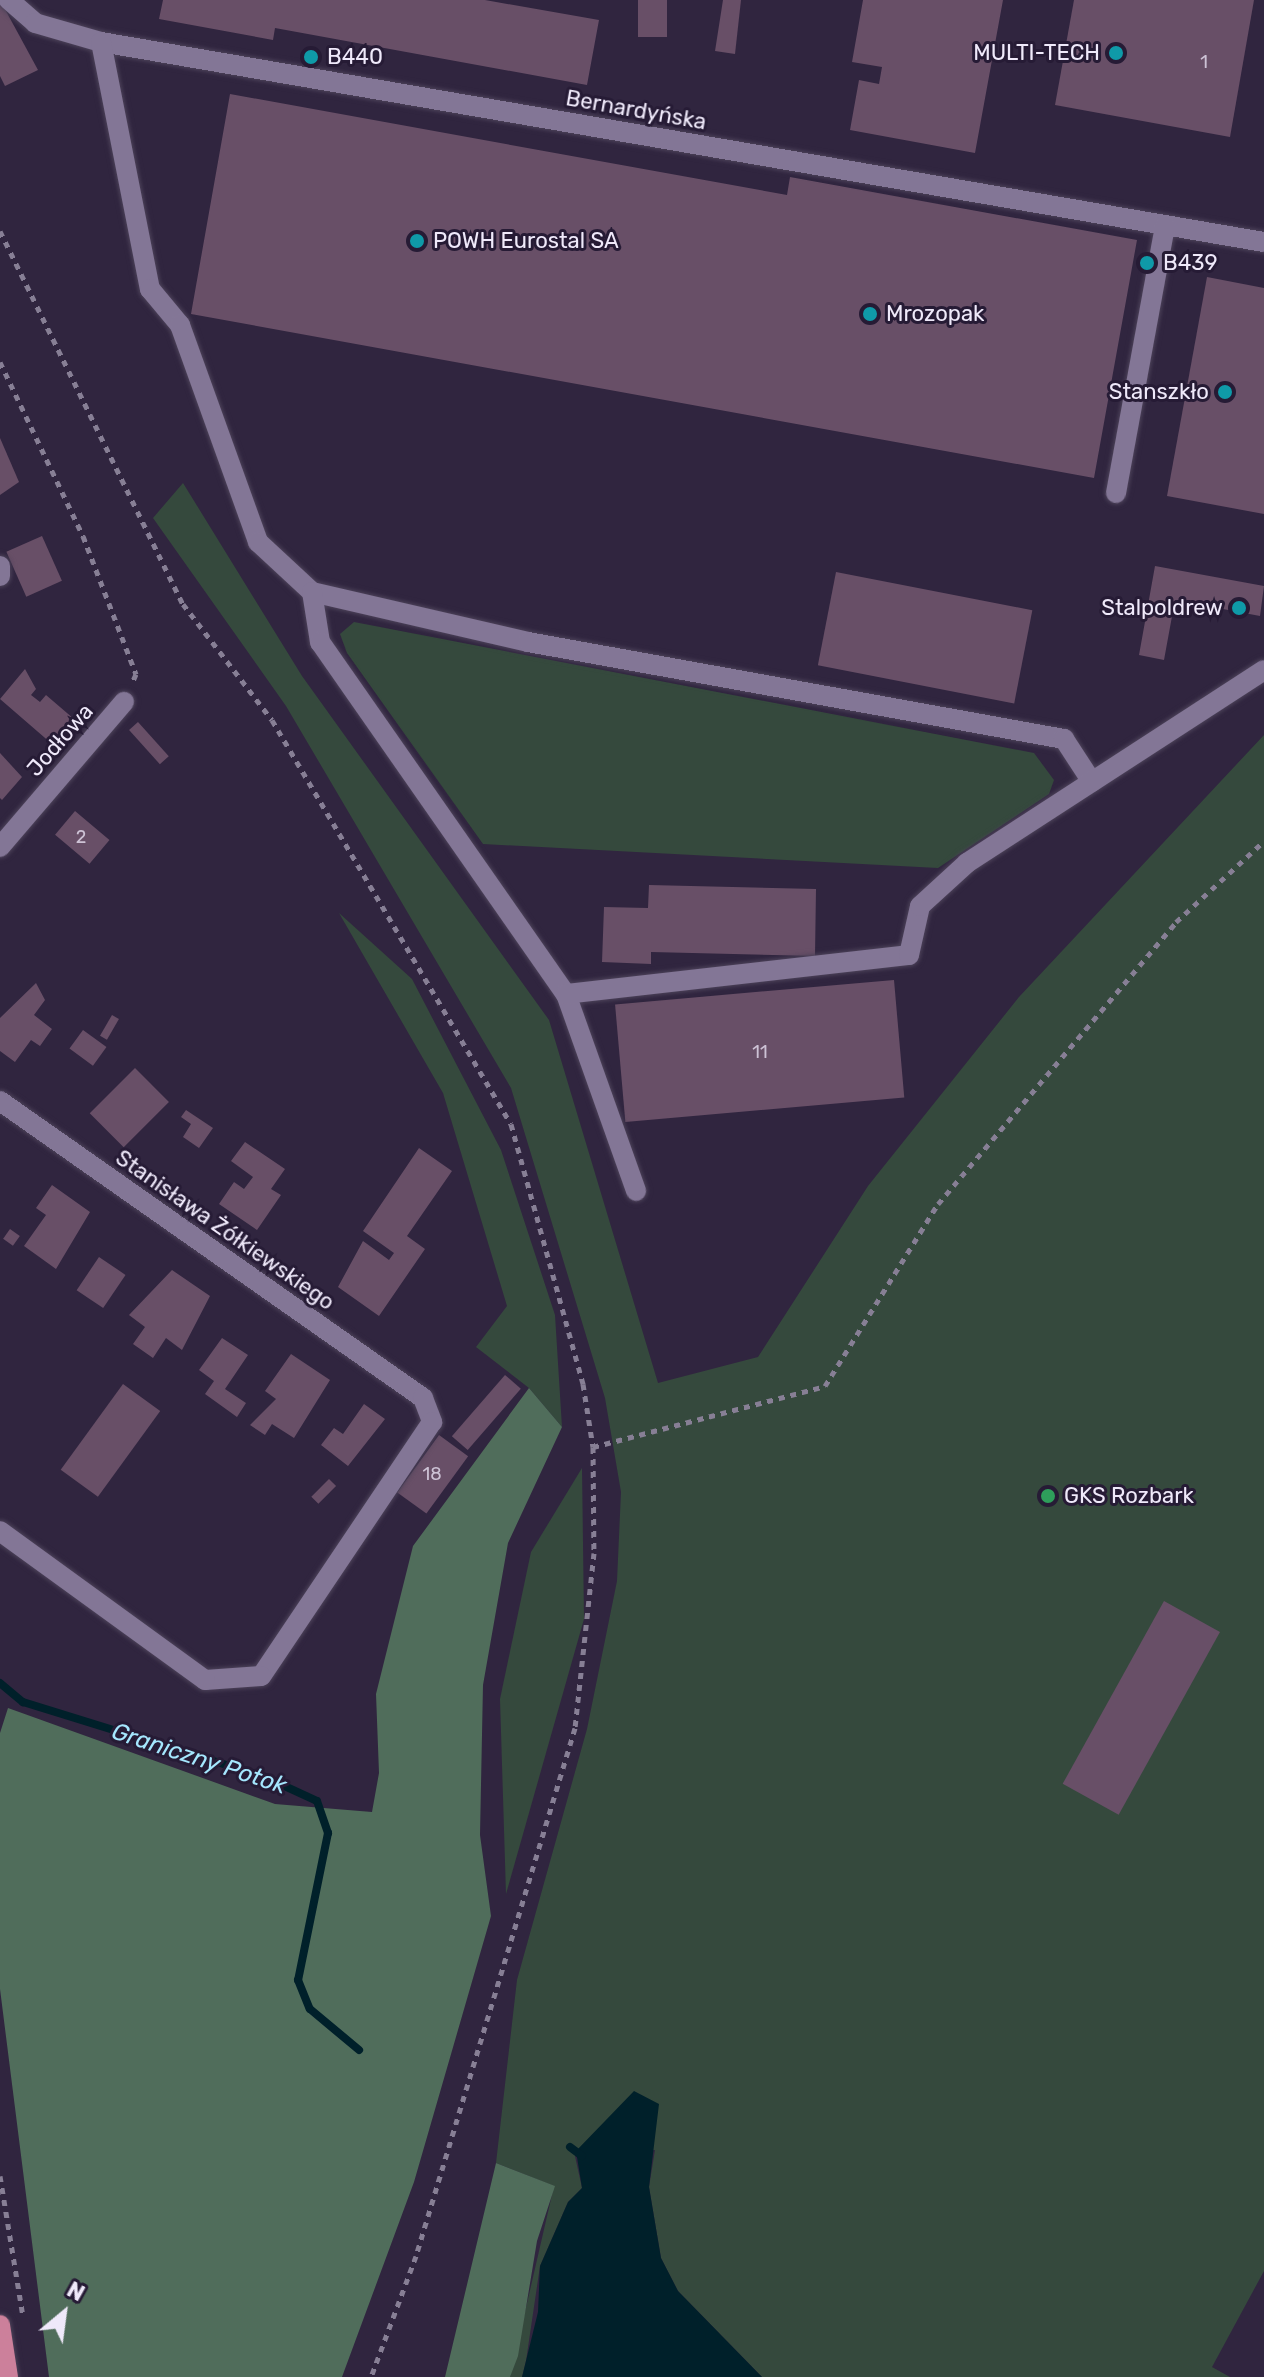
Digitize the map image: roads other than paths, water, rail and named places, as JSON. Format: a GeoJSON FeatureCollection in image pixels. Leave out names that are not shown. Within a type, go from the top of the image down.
{"type":"FeatureCollection","features":[{"type":"Feature","properties":{"kind":"main road"},"geometry":{"type":"LineString","coordinates":[[0,2325],[8,2377]]}},
{"type":"Feature","properties":{"kind":"street","name":"Bernardyńska"},"geometry":{"type":"LineString","coordinates":[[9,0],[35,23],[101,42],[1264,242]]}},
{"type":"Feature","properties":{"kind":"street"},"geometry":{"type":"LineString","coordinates":[[101,42],[150,289],[180,325],[258,542],[312,592],[528,642],[1064,739],[1092,782]]}},
{"type":"Feature","properties":{"kind":"street"},"geometry":{"type":"LineString","coordinates":[[1116,493],[1165,225]]}},
{"type":"Feature","properties":{"kind":"street"},"geometry":{"type":"LineString","coordinates":[[0,566],[0,576]]}},
{"type":"Feature","properties":{"kind":"street"},"geometry":{"type":"LineString","coordinates":[[312,592],[320,642],[566,994],[636,1191]]}},
{"type":"Feature","properties":{"kind":"street"},"geometry":{"type":"LineString","coordinates":[[566,994],[909,955],[920,906],[967,863],[1264,670]]}},
{"type":"Feature","properties":{"kind":"street","name":"Jodłowa"},"geometry":{"type":"LineString","coordinates":[[0,847],[124,702]]}},
{"type":"Feature","properties":{"kind":"street","name":"Stanisława Żółkiewskiego"},"geometry":{"type":"LineString","coordinates":[[0,1101],[423,1398],[432,1422],[261,1676],[205,1680],[0,1531]]}},
{"type":"Feature","properties":{"kind":"water"},"geometry":{"type":"Polygon","coordinates":[[[634,2091],[659,2104],[649,2187],[661,2258],[678,2291],[762,2377],[522,2377],[538,2312],[540,2266],[568,2202],[582,2188],[576,2151],[634,2091]]]}},
{"type":"Feature","properties":{"kind":"waterway","name":"Graniczny Potok"},"geometry":{"type":"LineString","coordinates":[[0,1683],[23,1702],[265,1777],[317,1801],[328,1833],[298,1980],[310,2009],[359,2050]]}},
{"type":"Feature","properties":{"kind":"waterway","name":"Graniczny Potok"},"geometry":{"type":"LineString","coordinates":[[570,2147],[582,2156]]}},
{"type":"Feature","properties":{"kind":"place","name":"MULTI-TECH"},"geometry":{"type":"Point","coordinates":[1116,53]}},
{"type":"Feature","properties":{"kind":"place","name":"B440"},"geometry":{"type":"Point","coordinates":[311,57]}},
{"type":"Feature","properties":{"kind":"place","name":"POWH Eurostal SA"},"geometry":{"type":"Point","coordinates":[417,241]}},
{"type":"Feature","properties":{"kind":"place","name":"B439"},"geometry":{"type":"Point","coordinates":[1147,263]}},
{"type":"Feature","properties":{"kind":"place","name":"Mrozopak"},"geometry":{"type":"Point","coordinates":[870,314]}},
{"type":"Feature","properties":{"kind":"place","name":"Stanszkło"},"geometry":{"type":"Point","coordinates":[1225,392]}},
{"type":"Feature","properties":{"kind":"place","name":"Stalpoldrew"},"geometry":{"type":"Point","coordinates":[1239,608]}},
{"type":"Feature","properties":{"kind":"place","name":"GKS Rozbark"},"geometry":{"type":"Point","coordinates":[1048,1496]}}]}
